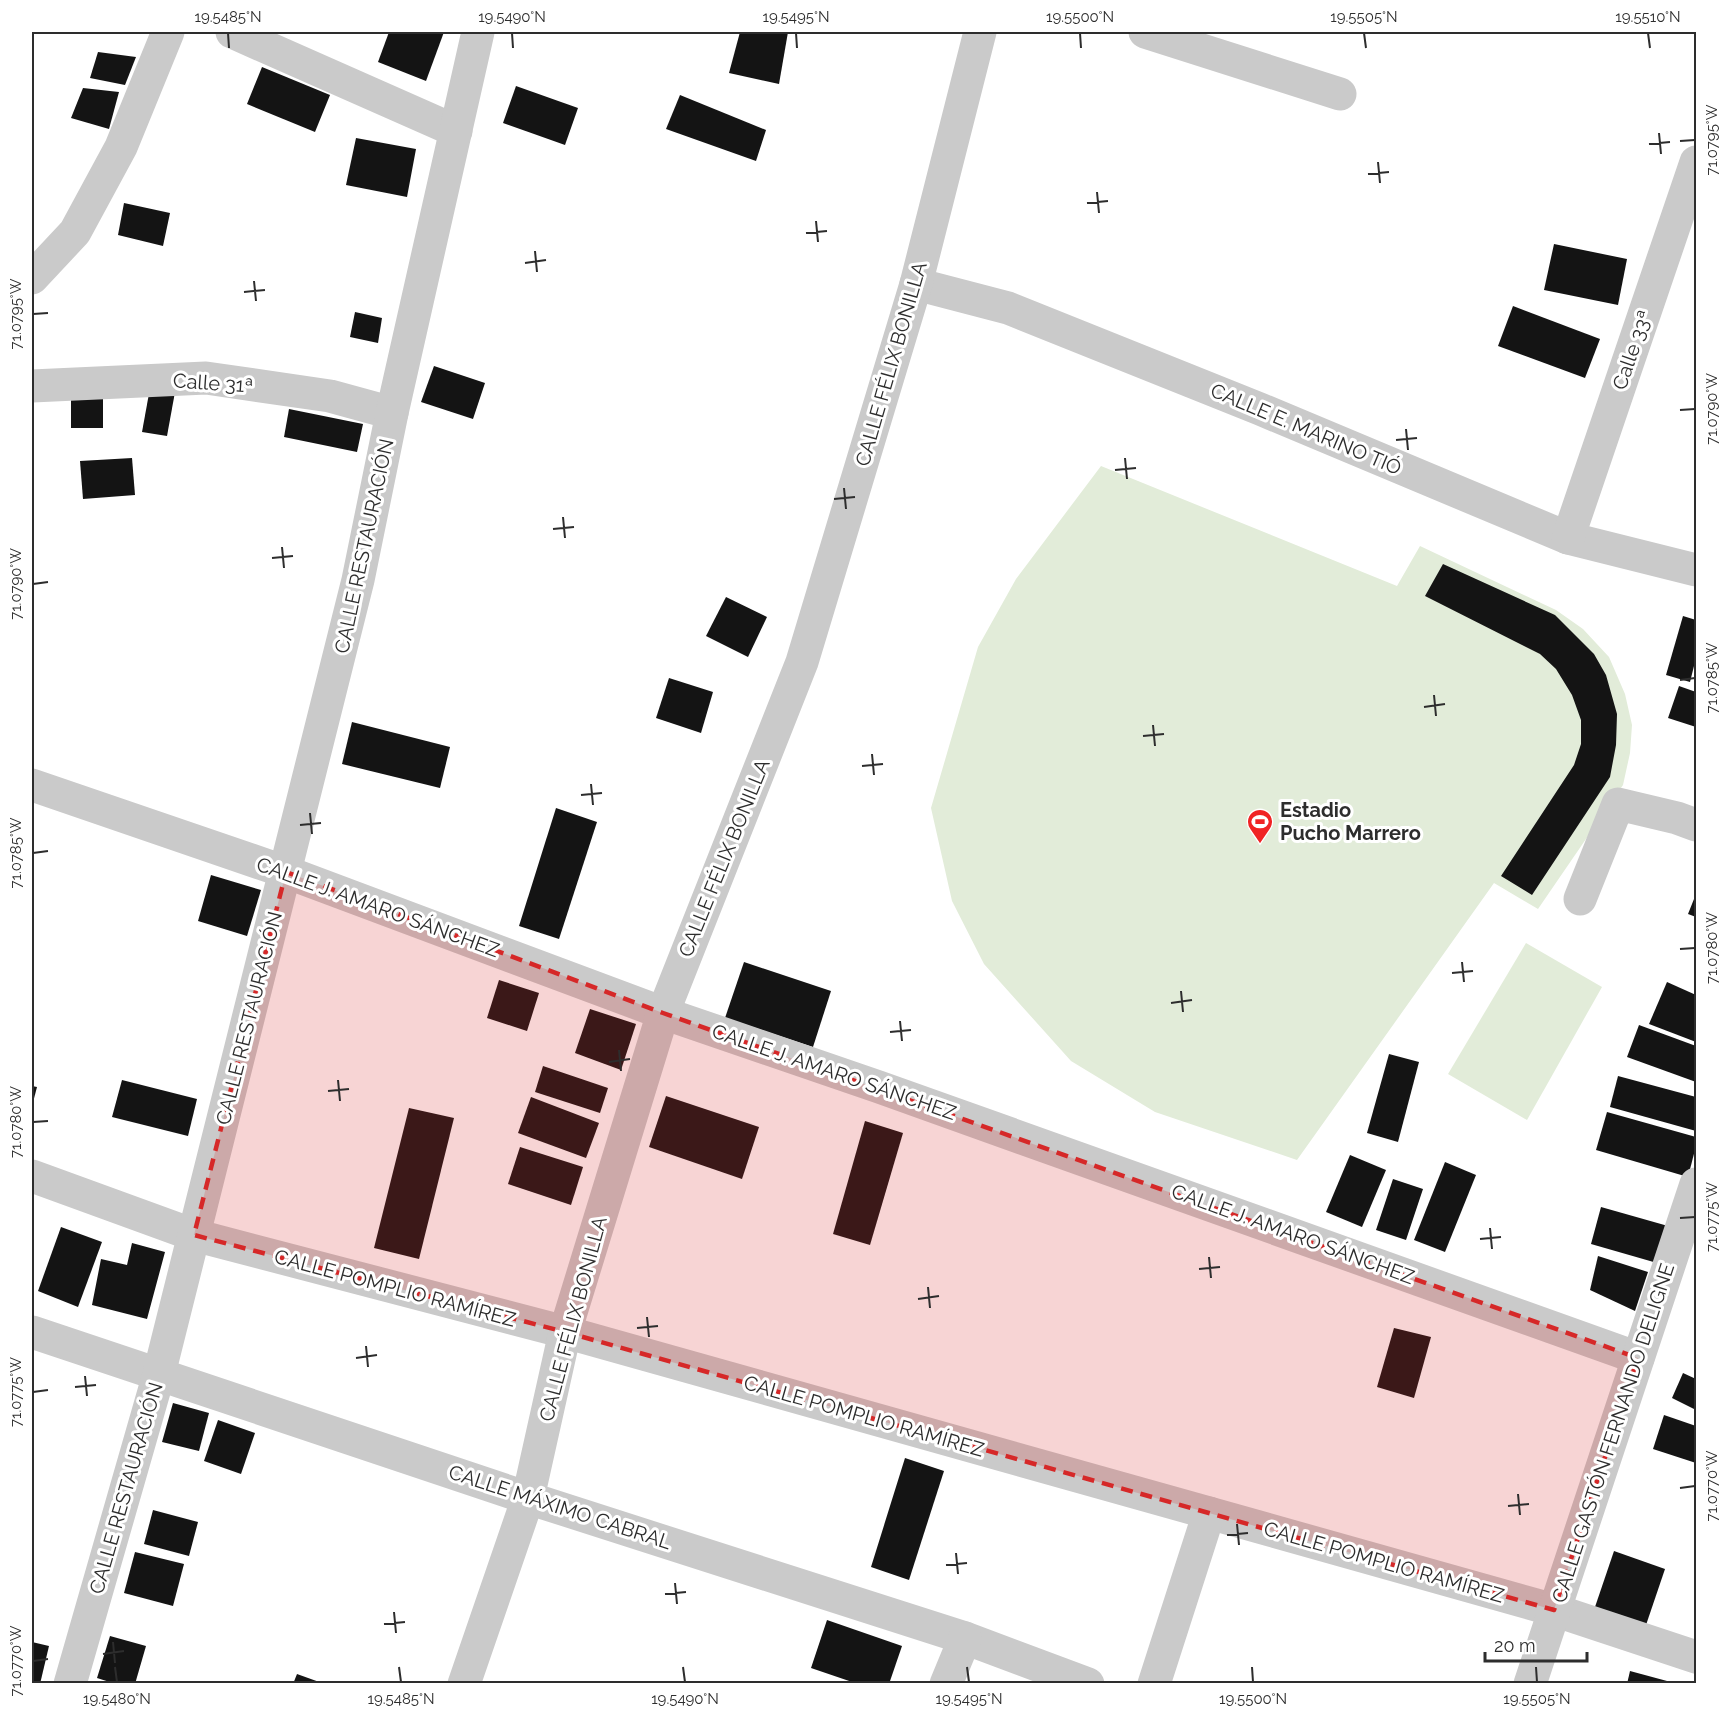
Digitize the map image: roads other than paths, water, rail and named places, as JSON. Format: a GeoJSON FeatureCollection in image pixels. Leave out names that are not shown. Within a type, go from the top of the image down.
{"type":"FeatureCollection","features":[{"type":"Feature","properties":{"kind":"street"},"geometry":{"type":"LineString","coordinates":[[32,278],[75,232],[121,147],[168,32]]}},
{"type":"Feature","properties":{"kind":"street"},"geometry":{"type":"LineString","coordinates":[[232,32],[456,131]]}},
{"type":"Feature","properties":{"kind":"street","name":"CALLE RESTAURACIÓN"},"geometry":{"type":"LineString","coordinates":[[69,1683],[159,1374],[286,872],[358,580],[478,32]]}},
{"type":"Feature","properties":{"kind":"street","name":"CALLE FÉLIX BONILLA"},"geometry":{"type":"LineString","coordinates":[[464,1683],[528,1498],[565,1332],[663,1013],[802,662],[916,284],[976,32]]}},
{"type":"Feature","properties":{"kind":"street"},"geometry":{"type":"LineString","coordinates":[[1145,32],[1340,94]]}},
{"type":"Feature","properties":{"kind":"street","name":"Calle 33ª"},"geometry":{"type":"LineString","coordinates":[[1568,538],[1696,162]]}},
{"type":"Feature","properties":{"kind":"street","name":"CALLE E. MARINO TIÓ"},"geometry":{"type":"LineString","coordinates":[[916,284],[1008,308],[1260,409],[1568,538],[1696,570]]}},
{"type":"Feature","properties":{"kind":"street","name":"Calle 31ª"},"geometry":{"type":"LineString","coordinates":[[32,386],[206,378],[330,396],[393,413]]}},
{"type":"Feature","properties":{"kind":"street","name":"CALLE J. AMARO SÁNCHEZ"},"geometry":{"type":"LineString","coordinates":[[32,785],[286,872],[663,1013],[890,1091],[1638,1358]]}},
{"type":"Feature","properties":{"kind":"street"},"geometry":{"type":"LineString","coordinates":[[1580,899],[1618,804],[1677,818],[1696,825]]}},
{"type":"Feature","properties":{"kind":"street","name":"CALLE POMPLIO RAMÍREZ"},"geometry":{"type":"LineString","coordinates":[[32,1176],[194,1235],[565,1332],[1554,1610],[1696,1657]]}},
{"type":"Feature","properties":{"kind":"street","name":"CALLE GASTÓN FERNANDO DELIGNE"},"geometry":{"type":"LineString","coordinates":[[1530,1683],[1696,1184]]}},
{"type":"Feature","properties":{"kind":"street","name":"CALLE MÁXIMO CABRAL"},"geometry":{"type":"LineString","coordinates":[[32,1332],[528,1498],[965,1638],[1088,1683]]}},
{"type":"Feature","properties":{"kind":"street"},"geometry":{"type":"LineString","coordinates":[[1154,1683],[1209,1513]]}},
{"type":"Feature","properties":{"kind":"street"},"geometry":{"type":"LineString","coordinates":[[946,1683],[965,1638]]}},
{"type":"Feature","properties":{"kind":"place","name":"Estadio Pucho Marrero"},"geometry":{"type":"Point","coordinates":[1260,845]}}]}
